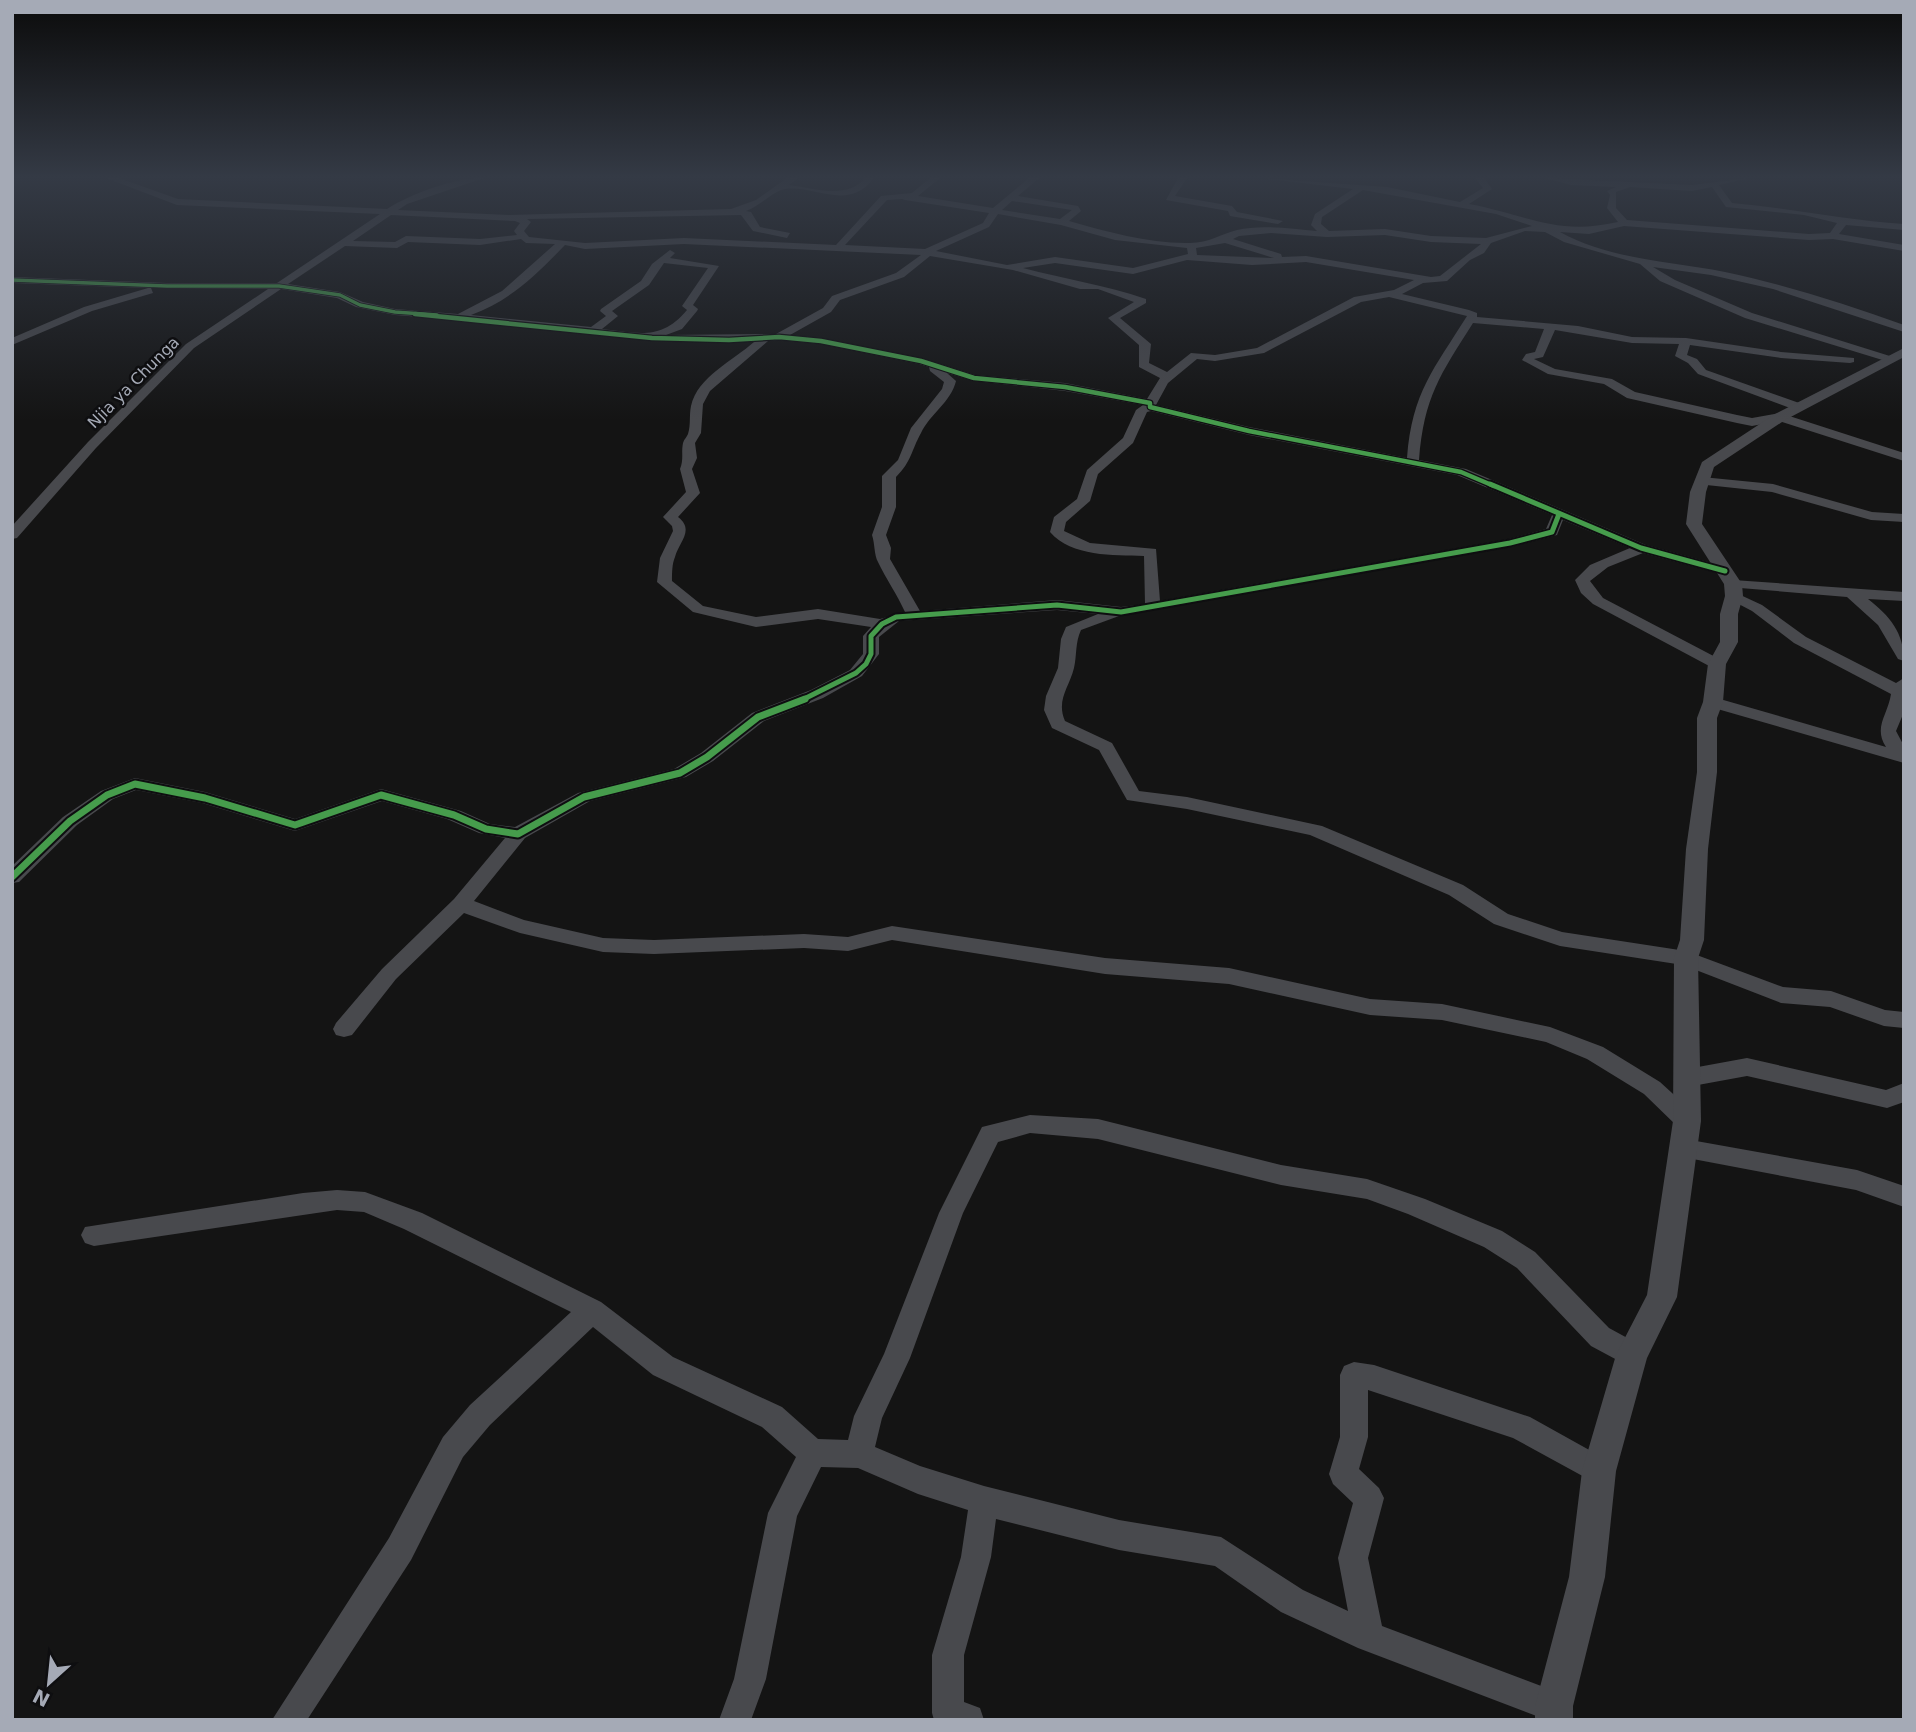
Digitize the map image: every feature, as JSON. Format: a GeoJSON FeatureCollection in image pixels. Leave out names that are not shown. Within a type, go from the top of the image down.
{"type":"FeatureCollection","features":[{"type":"Feature","properties":{"kind":"street","name":"Njia ya Chunga"},"geometry":{"type":"LineString","coordinates":[[12,535],[92,445],[190,346],[320,259]]}},
{"type":"Feature","properties":{"kind":"street"},"geometry":{"type":"LineString","coordinates":[[457,316],[483,307],[512,292],[549,259]]}},
{"type":"Feature","properties":{"kind":"street"},"geometry":{"type":"LineString","coordinates":[[882,624],[818,614],[756,622],[698,609],[664,582],[667,558],[680,531],[679,524],[670,517],[693,493],[686,469],[691,458],[689,443],[695,433],[696,404],[705,389],[724,370],[773,337],[827,310],[836,298],[900,275],[924,259]]}},
{"type":"Feature","properties":{"kind":"street"},"geometry":{"type":"LineString","coordinates":[[961,259],[1080,286],[1099,286],[1142,301],[1113,318],[1145,344],[1143,365],[1168,377]]}},
{"type":"Feature","properties":{"kind":"street"},"geometry":{"type":"LineString","coordinates":[[1007,268],[1055,260],[1133,271],[1162,261],[1179,259]]}},
{"type":"Feature","properties":{"kind":"street"},"geometry":{"type":"LineString","coordinates":[[1212,259],[1245,262],[1322,261],[1434,280]]}},
{"type":"Feature","properties":{"kind":"street"},"geometry":{"type":"LineString","coordinates":[[1153,607],[1151,552],[1111,550],[1068,542],[1057,532],[1059,520],[1083,501],[1092,473],[1129,440],[1142,410],[1150,405],[1168,377],[1195,355],[1215,358],[1261,351],[1342,306],[1374,295],[1397,293],[1421,280],[1443,279],[1466,259]]}},
{"type":"Feature","properties":{"kind":"street"},"geometry":{"type":"LineString","coordinates":[[1632,259],[1754,280],[1815,297],[1904,329]]}},
{"type":"Feature","properties":{"kind":"street"},"geometry":{"type":"LineString","coordinates":[[594,330],[613,316],[605,311],[645,283],[662,260],[715,266],[687,306],[693,309],[684,321],[652,338]]}},
{"type":"Feature","properties":{"kind":"street"},"geometry":{"type":"LineString","coordinates":[[1643,262],[1650,271],[1669,283],[1722,307],[1776,323],[1824,343],[1890,359]]}},
{"type":"Feature","properties":{"kind":"street"},"geometry":{"type":"LineString","coordinates":[[12,280],[167,286],[279,286],[340,295],[360,305],[395,312],[457,316],[652,338],[729,340],[773,337],[821,341],[936,365],[974,378],[1065,387],[1150,405],[1249,431],[1413,460],[1461,472],[1731,584],[1904,597]]}},
{"type":"Feature","properties":{"kind":"street"},"geometry":{"type":"LineString","coordinates":[[12,342],[88,309],[167,286]]}},
{"type":"Feature","properties":{"kind":"street"},"geometry":{"type":"LineString","coordinates":[[1387,294],[1473,316],[1429,383],[1415,430],[1413,460]]}},
{"type":"Feature","properties":{"kind":"street"},"geometry":{"type":"LineString","coordinates":[[1470,320],[1550,329],[1578,329],[1632,340],[1686,341],[1890,359]]}},
{"type":"Feature","properties":{"kind":"street"},"geometry":{"type":"LineString","coordinates":[[1550,329],[1539,355],[1530,356],[1528,360],[1541,369],[1599,380],[1626,390],[1631,395],[1737,419],[1752,422],[1780,417],[1904,457]]}},
{"type":"Feature","properties":{"kind":"street"},"geometry":{"type":"LineString","coordinates":[[1686,341],[1681,356],[1693,361],[1694,366],[1702,372],[1798,407]]}},
{"type":"Feature","properties":{"kind":"street"},"geometry":{"type":"LineString","coordinates":[[1890,359],[1780,417],[1707,465],[1694,524],[1731,584],[1757,608],[1800,640],[1901,687],[1896,713],[1890,720],[1887,735],[1894,748],[1904,757]]}},
{"type":"Feature","properties":{"kind":"street"},"geometry":{"type":"LineString","coordinates":[[914,615],[902,588],[883,559],[884,548],[879,535],[887,522],[891,489],[889,476],[904,461],[915,431],[948,390],[950,381],[934,369],[936,365]]}},
{"type":"Feature","properties":{"kind":"street"},"geometry":{"type":"LineString","coordinates":[[1702,481],[1773,488],[1871,516],[1904,518]]}},
{"type":"Feature","properties":{"kind":"street"},"geometry":{"type":"LineString","coordinates":[[1559,514],[1552,532],[1510,543],[1121,612],[1074,627],[1052,710],[1058,724],[1106,747],[1114,766],[1133,796],[1187,803],[1315,830],[1456,890],[1502,919],[1548,935],[1625,951],[1686,958],[1781,995],[1831,999],[1884,1018],[1904,1020]]}},
{"type":"Feature","properties":{"kind":"street"},"geometry":{"type":"LineString","coordinates":[[1641,548],[1617,555],[1592,569],[1582,580],[1583,585],[1598,601],[1717,664]]}},
{"type":"Feature","properties":{"kind":"street"},"geometry":{"type":"LineString","coordinates":[[94,1235],[303,1204],[337,1200],[365,1202],[413,1221],[592,1310],[663,1366],[772,1417],[813,1453],[859,1454],[918,1480],[984,1501],[1119,1535],[1221,1552],[1292,1601],[1369,1637],[1554,1713],[1587,1577],[1600,1471],[1632,1355],[1662,1297],[1686,1135],[1686,958],[1692,940],[1697,849],[1707,772],[1707,718],[1713,702],[1717,664],[1729,642],[1731,584]]}},
{"type":"Feature","properties":{"kind":"street"},"geometry":{"type":"LineString","coordinates":[[1853,595],[1891,627],[1895,643],[1904,656]]}},
{"type":"Feature","properties":{"kind":"street"},"geometry":{"type":"LineString","coordinates":[[344,1029],[388,974],[461,904],[518,834],[584,797],[680,774],[707,757],[758,717],[817,694],[856,673],[866,664],[871,654],[871,636],[882,624],[897,617],[914,615],[1058,605],[1121,612]]}},
{"type":"Feature","properties":{"kind":"street"},"geometry":{"type":"LineString","coordinates":[[1713,702],[1904,757]]}},
{"type":"Feature","properties":{"kind":"street"},"geometry":{"type":"LineString","coordinates":[[12,877],[70,821],[107,795],[135,785],[205,798],[295,825],[381,794],[454,815],[486,829],[518,834]]}},
{"type":"Feature","properties":{"kind":"street"},"geometry":{"type":"LineString","coordinates":[[461,904],[520,926],[603,945],[654,947],[804,941],[848,944],[892,933],[1105,966],[1229,976],[1370,1007],[1442,1012],[1486,1020],[1550,1035],[1595,1054],[1652,1088],[1686,1135],[1857,1180],[1904,1197]]}},
{"type":"Feature","properties":{"kind":"street"},"geometry":{"type":"LineString","coordinates":[[1687,1078],[1747,1067],[1846,1092],[1887,1099],[1904,1093]]}},
{"type":"Feature","properties":{"kind":"street"},"geometry":{"type":"LineString","coordinates":[[859,1454],[868,1416],[896,1358],[951,1213],[990,1134],[1030,1124],[1098,1129],[1281,1175],[1367,1189],[1416,1206],[1493,1239],[1526,1261],[1600,1337],[1632,1355]]}},
{"type":"Feature","properties":{"kind":"street"},"geometry":{"type":"LineString","coordinates":[[288,1720],[400,1549],[453,1447],[480,1415],[592,1310]]}},
{"type":"Feature","properties":{"kind":"street"},"geometry":{"type":"LineString","coordinates":[[1369,1637],[1353,1559],[1369,1498],[1342,1474],[1354,1437],[1354,1375],[1374,1378],[1520,1427],[1600,1471]]}},
{"type":"Feature","properties":{"kind":"street"},"geometry":{"type":"LineString","coordinates":[[735,1720],[750,1679],[783,1513],[813,1453]]}},
{"type":"Feature","properties":{"kind":"street"},"geometry":{"type":"LineString","coordinates":[[968,1720],[948,1713],[948,1655],[976,1558],[984,1501]]}},
{"type":"Feature","properties":{"kind":"cycle path"},"geometry":{"type":"LineString","coordinates":[[12,280],[167,286],[279,286],[340,295],[360,305],[395,312],[510,321],[652,338],[729,340],[779,337],[821,341],[921,361],[974,378],[1065,387],[1150,403],[1150,407],[1249,431],[1461,472],[1641,548],[1725,571]]}},
{"type":"Feature","properties":{"kind":"cycle path"},"geometry":{"type":"LineString","coordinates":[[12,877],[70,821],[107,795],[135,784],[205,798],[295,825],[381,795],[454,815],[486,829],[518,834],[584,797],[680,773],[707,757],[758,717],[817,694],[856,673],[866,664],[871,654],[871,636],[882,624],[896,617],[1057,605],[1121,612],[1510,543],[1552,532],[1559,514]]}}]}
